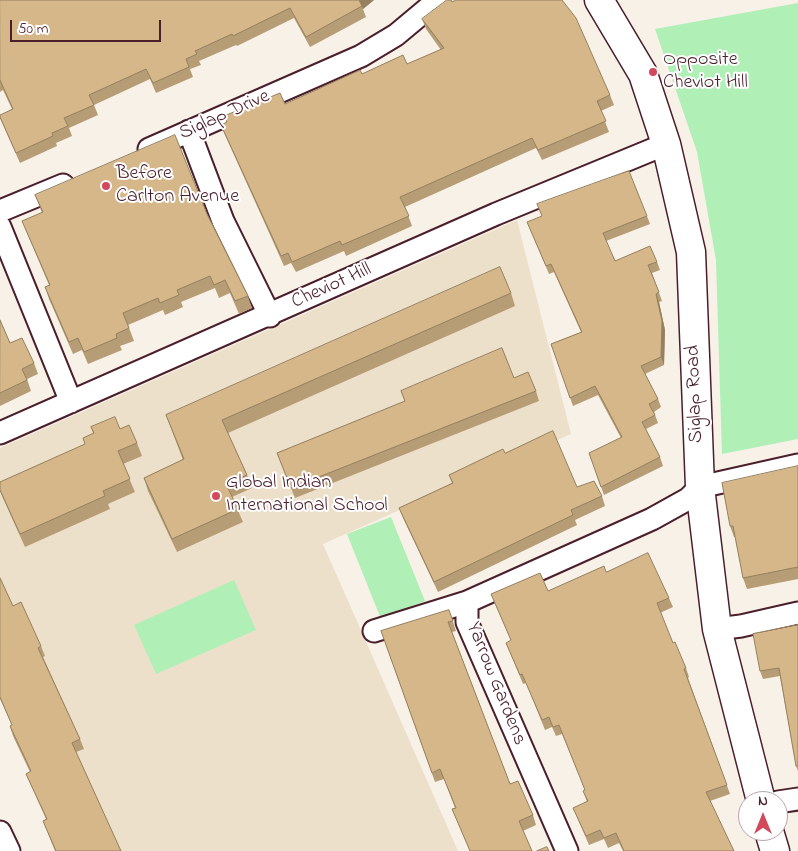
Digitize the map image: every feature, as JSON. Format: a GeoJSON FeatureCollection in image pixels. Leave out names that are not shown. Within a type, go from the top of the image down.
{"type":"FeatureCollection","features":[{"type":"Feature","properties":{"kind":"main road","name":"Siglap Road"},"geometry":{"type":"LineString","coordinates":[[599,0],[643,74],[666,144],[691,252],[694,493],[717,629],[758,791]]}},
{"type":"Feature","properties":{"kind":"street","name":"Siglap Drive"},"geometry":{"type":"LineString","coordinates":[[135,154],[361,56],[396,35],[438,0]]}},
{"type":"Feature","properties":{"kind":"street"},"geometry":{"type":"LineString","coordinates":[[189,131],[224,221],[270,316]]}},
{"type":"Feature","properties":{"kind":"street","name":"Cheviot Hill"},"geometry":{"type":"LineString","coordinates":[[0,433],[270,316],[496,214],[666,144]]}},
{"type":"Feature","properties":{"kind":"street"},"geometry":{"type":"LineString","coordinates":[[0,211],[81,177]]}},
{"type":"Feature","properties":{"kind":"street"},"geometry":{"type":"LineString","coordinates":[[0,227],[71,402]]}},
{"type":"Feature","properties":{"kind":"street","name":"Yarrow Gardens"},"geometry":{"type":"LineString","coordinates":[[567,851],[467,622],[467,602],[652,519],[694,493],[798,465]]}},
{"type":"Feature","properties":{"kind":"street"},"geometry":{"type":"LineString","coordinates":[[374,631],[467,602]]}},
{"type":"Feature","properties":{"kind":"street"},"geometry":{"type":"LineString","coordinates":[[717,629],[798,613]]}},
{"type":"Feature","properties":{"kind":"street"},"geometry":{"type":"LineString","coordinates":[[0,832],[8,851]]}},
{"type":"Feature","properties":{"kind":"shaded area","name":"Global Indian International School"},"geometry":{"type":"Polygon","coordinates":[[[517,220],[571,434],[323,544],[458,851],[118,851],[0,581],[0,448],[517,220]]]}},
{"type":"Feature","properties":{"kind":"green space"},"geometry":{"type":"Polygon","coordinates":[[[798,3],[798,439],[722,454],[716,260],[697,152],[655,29],[798,3]]]}},
{"type":"Feature","properties":{"kind":"green space"},"geometry":{"type":"Polygon","coordinates":[[[391,517],[425,601],[381,619],[347,534],[391,517]]]}},
{"type":"Feature","properties":{"kind":"green space"},"geometry":{"type":"Polygon","coordinates":[[[234,580],[256,630],[156,674],[134,625],[234,580]]]}},
{"type":"Feature","properties":{"kind":"building"},"geometry":{"type":"Polygon","coordinates":[[[0,0],[359,0],[362,6],[306,37],[290,8],[233,36],[232,34],[195,51],[197,54],[186,59],[189,67],[153,83],[146,69],[89,95],[94,105],[64,118],[68,126],[52,133],[53,136],[16,153],[0,117],[0,115],[13,109],[0,80],[0,0]]]}},
{"type":"Feature","properties":{"kind":"building"},"geometry":{"type":"Polygon","coordinates":[[[447,0],[452,2],[456,0],[562,0],[576,18],[610,95],[597,101],[606,121],[538,150],[532,138],[400,197],[409,216],[342,245],[340,241],[292,262],[288,253],[281,256],[221,125],[227,122],[224,116],[280,93],[285,104],[360,70],[362,74],[403,55],[407,64],[444,48],[422,19],[447,0]]]}},
{"type":"Feature","properties":{"kind":"building"},"geometry":{"type":"Polygon","coordinates":[[[175,135],[207,214],[248,296],[235,301],[225,280],[214,285],[210,276],[177,290],[179,295],[160,303],[158,298],[123,313],[129,328],[116,334],[117,338],[84,352],[78,338],[69,342],[45,287],[50,285],[22,221],[43,212],[35,195],[175,135]]]}},
{"type":"Feature","properties":{"kind":"building"},"geometry":{"type":"Polygon","coordinates":[[[629,171],[647,216],[603,233],[615,261],[650,246],[657,262],[648,265],[659,292],[656,294],[662,321],[661,357],[641,366],[658,399],[649,404],[655,415],[642,422],[660,457],[601,487],[589,453],[622,437],[595,386],[570,398],[551,344],[582,332],[551,264],[546,266],[527,222],[542,216],[537,204],[629,171]]]}},
{"type":"Feature","properties":{"kind":"building"},"geometry":{"type":"Polygon","coordinates":[[[500,267],[511,293],[222,420],[247,475],[226,484],[238,509],[172,539],[144,478],[184,459],[166,415],[500,267]]]}},
{"type":"Feature","properties":{"kind":"building"},"geometry":{"type":"Polygon","coordinates":[[[0,320],[10,343],[22,338],[34,363],[22,369],[27,380],[0,393],[0,320]]]}},
{"type":"Feature","properties":{"kind":"building"},"geometry":{"type":"Polygon","coordinates":[[[502,348],[514,378],[528,372],[536,391],[291,488],[277,453],[405,401],[401,391],[502,348]]]}},
{"type":"Feature","properties":{"kind":"building"},"geometry":{"type":"Polygon","coordinates":[[[115,417],[120,429],[129,425],[137,443],[118,451],[130,479],[103,491],[105,496],[20,534],[0,490],[0,482],[85,444],[83,438],[94,433],[91,427],[115,417]]]}},
{"type":"Feature","properties":{"kind":"building"},"geometry":{"type":"Polygon","coordinates":[[[553,431],[577,487],[594,481],[602,496],[571,510],[573,515],[434,582],[399,508],[453,483],[449,475],[503,449],[505,453],[553,431]]]}},
{"type":"Feature","properties":{"kind":"building"},"geometry":{"type":"Polygon","coordinates":[[[798,466],[798,567],[743,578],[722,483],[798,466]]]}},
{"type":"Feature","properties":{"kind":"building"},"geometry":{"type":"Polygon","coordinates":[[[648,553],[669,598],[657,603],[673,643],[675,642],[686,668],[684,669],[727,785],[706,792],[734,851],[624,851],[616,833],[604,838],[600,830],[586,836],[573,808],[588,801],[583,791],[585,790],[559,725],[553,727],[549,717],[542,720],[522,674],[520,675],[506,643],[511,640],[491,594],[540,573],[548,591],[604,566],[606,572],[648,553]]]}},
{"type":"Feature","properties":{"kind":"building"},"geometry":{"type":"Polygon","coordinates":[[[0,578],[13,606],[21,602],[41,646],[38,648],[80,739],[72,743],[121,851],[56,851],[43,821],[47,819],[26,774],[31,771],[10,726],[12,725],[0,697],[0,578]]]}},
{"type":"Feature","properties":{"kind":"building"},"geometry":{"type":"Polygon","coordinates":[[[449,610],[453,621],[448,622],[510,784],[518,781],[533,815],[519,821],[532,851],[470,851],[452,809],[456,808],[440,769],[432,773],[381,631],[449,610]]]}},
{"type":"Feature","properties":{"kind":"building"},"geometry":{"type":"Polygon","coordinates":[[[798,625],[798,766],[796,766],[779,668],[760,671],[753,634],[798,625]]]}},
{"type":"Feature","properties":{"kind":"building"},"geometry":{"type":"Polygon","coordinates":[[[547,847],[549,851],[537,851],[547,847]]]}},
{"type":"Feature","properties":{"kind":"place","name":"Opposite Cheviot Hill"},"geometry":{"type":"Point","coordinates":[653,72]}},
{"type":"Feature","properties":{"kind":"place","name":"Before Carlton Avenue"},"geometry":{"type":"Point","coordinates":[106,186]}},
{"type":"Feature","properties":{"kind":"place","name":"Global Indian International School"},"geometry":{"type":"Point","coordinates":[216,496]}}]}
